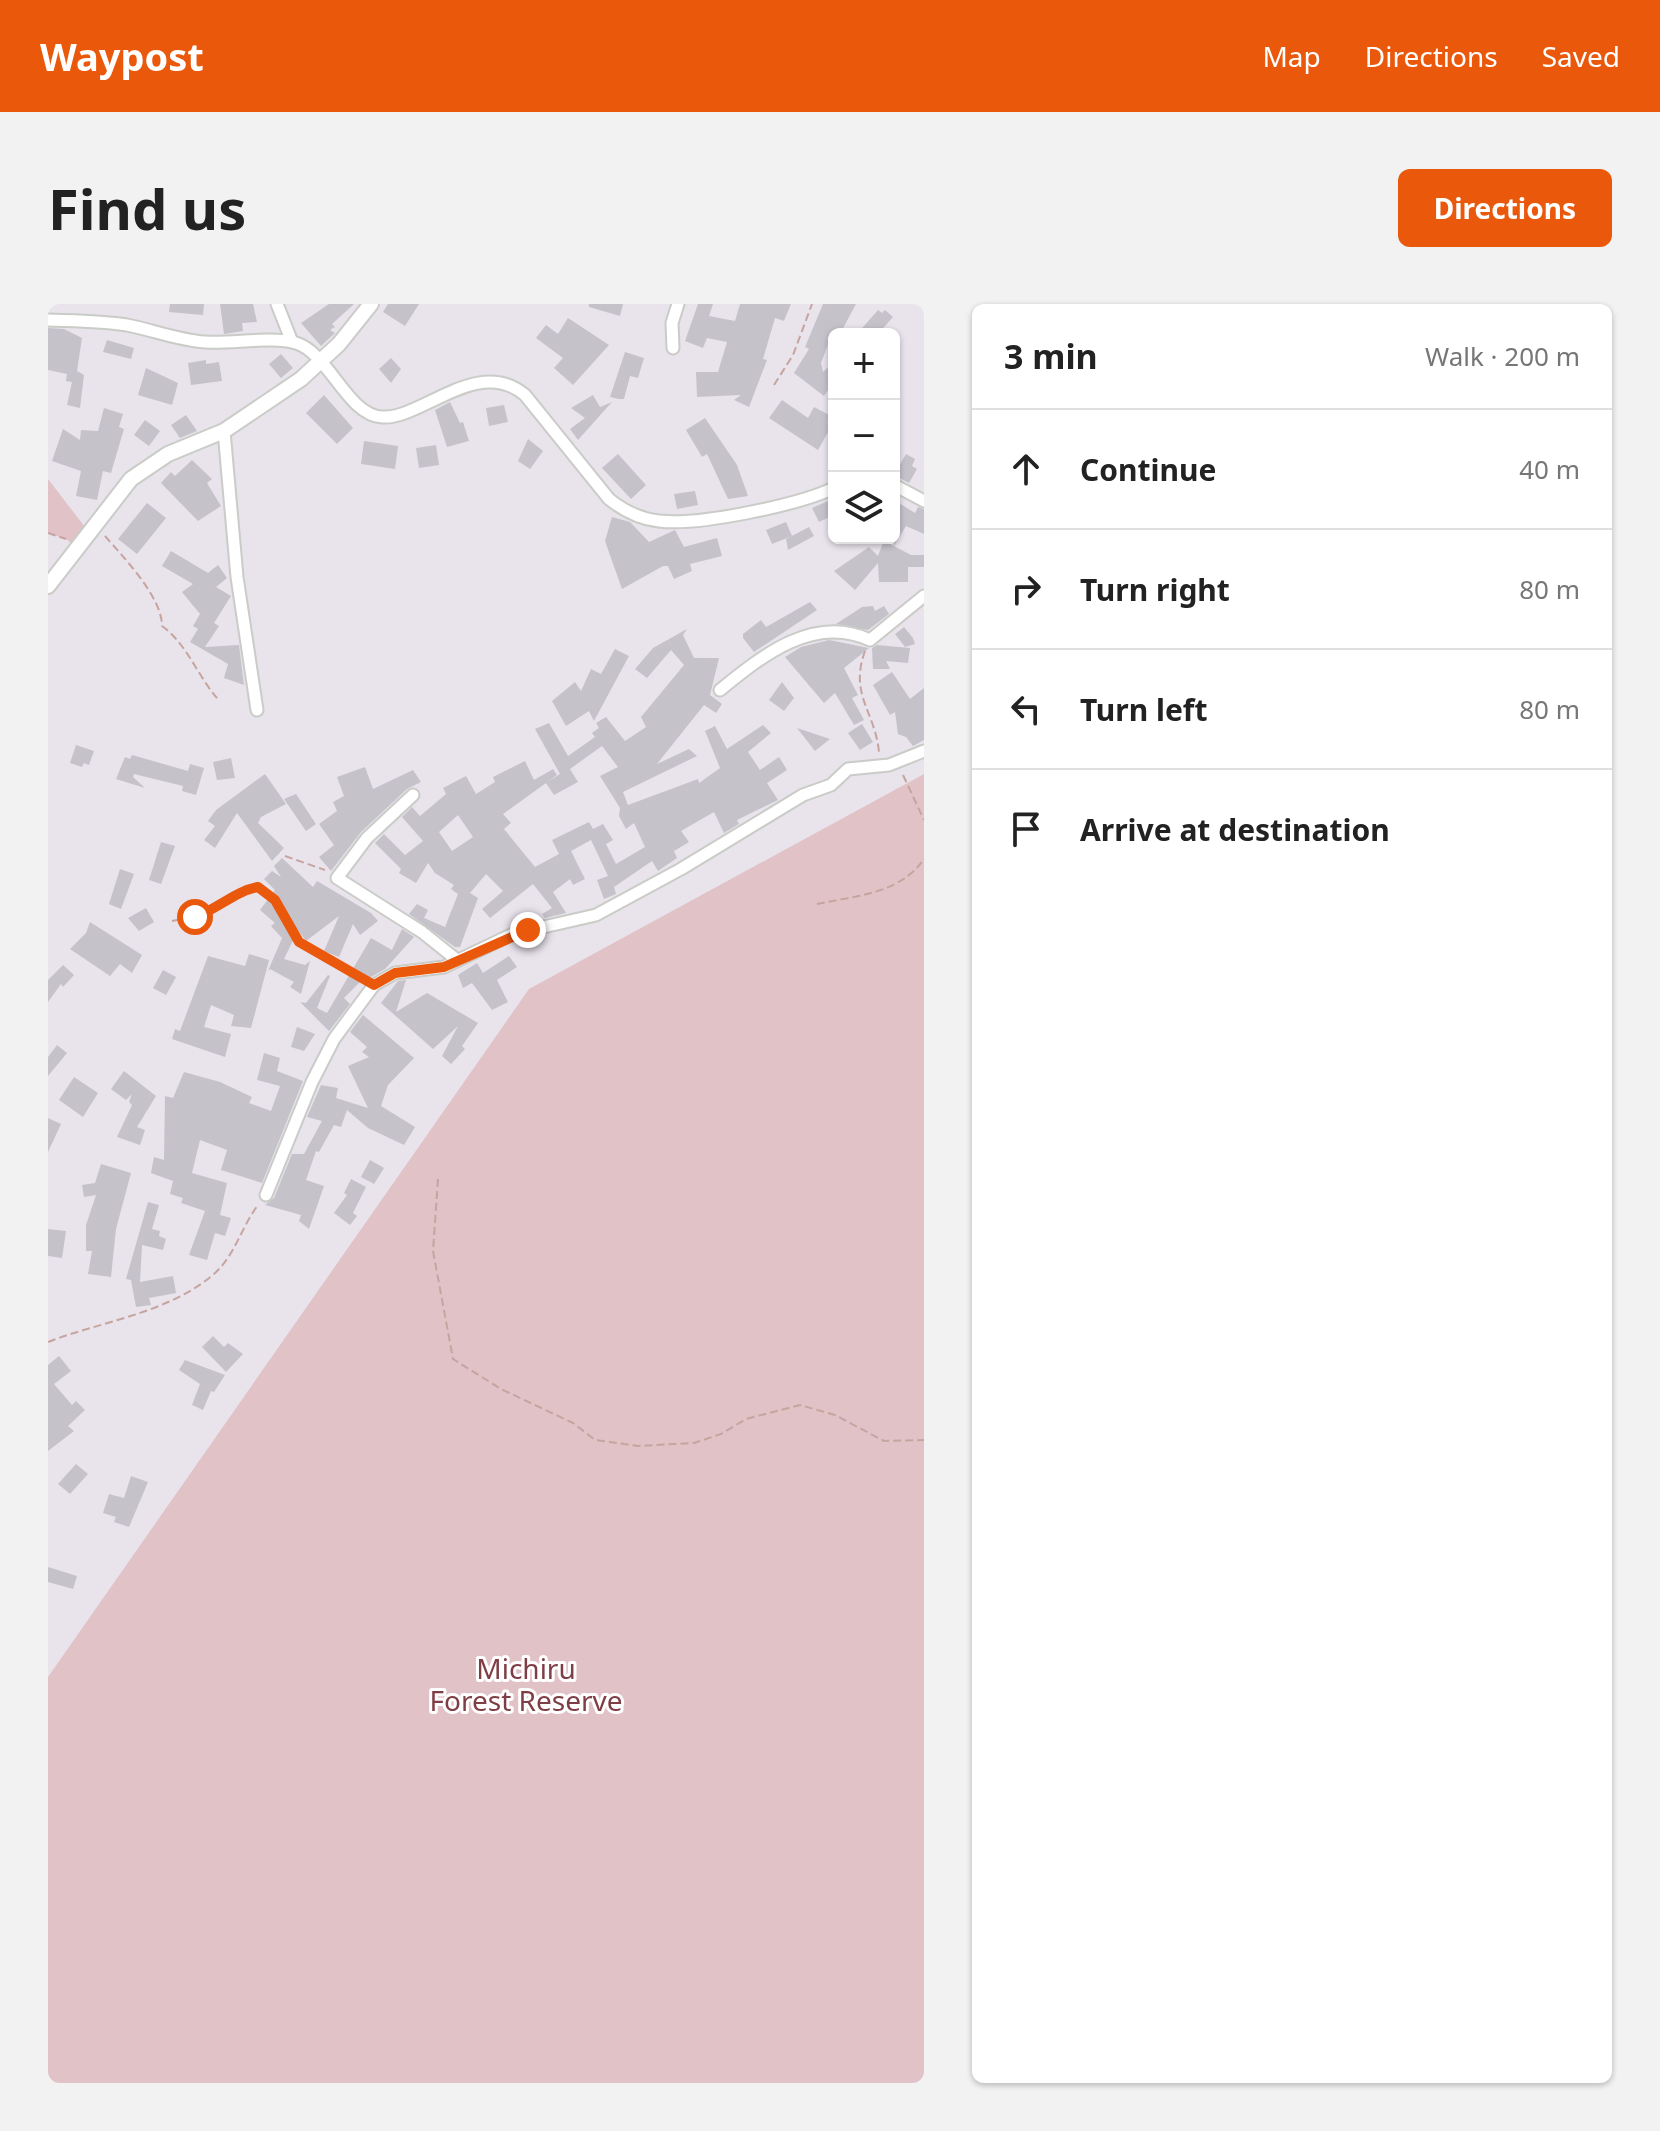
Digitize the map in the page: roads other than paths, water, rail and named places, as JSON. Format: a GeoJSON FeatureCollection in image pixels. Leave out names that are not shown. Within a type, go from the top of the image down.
{"type":"FeatureCollection","features":[{"type":"Feature","properties":{"kind":"street"},"geometry":{"type":"LineString","coordinates":[[277,304],[292,342]]}},
{"type":"Feature","properties":{"kind":"street"},"geometry":{"type":"LineString","coordinates":[[48,586],[94,523],[142,469],[168,454],[224,431],[320,363],[371,304]]}},
{"type":"Feature","properties":{"kind":"street"},"geometry":{"type":"LineString","coordinates":[[673,348],[672,323],[678,304]]}},
{"type":"Feature","properties":{"kind":"street"},"geometry":{"type":"LineString","coordinates":[[48,320],[119,324],[205,342],[292,342],[310,351],[364,410],[381,417],[394,416],[459,388],[498,383],[516,388],[551,425],[609,499],[627,512],[655,521],[779,506],[828,490]]}},
{"type":"Feature","properties":{"kind":"street"},"geometry":{"type":"LineString","coordinates":[[224,431],[235,562],[257,710]]}},
{"type":"Feature","properties":{"kind":"street"},"geometry":{"type":"LineString","coordinates":[[900,488],[924,501]]}},
{"type":"Feature","properties":{"kind":"street"},"geometry":{"type":"LineString","coordinates":[[720,690],[761,660],[804,636],[843,629],[870,640],[924,596]]}},
{"type":"Feature","properties":{"kind":"street"},"geometry":{"type":"LineString","coordinates":[[266,1195],[312,1082],[334,1039],[374,985],[395,973],[439,968],[513,934],[596,915],[681,869],[803,795],[831,785],[848,769],[898,762],[924,751]]}},
{"type":"Feature","properties":{"kind":"street"},"geometry":{"type":"LineString","coordinates":[[413,795],[373,832],[337,878],[422,932],[457,960]]}},
{"type":"Feature","properties":{"kind":"park label","name":"Michiru Forest Reserve"},"geometry":{"type":"Point","coordinates":[526,1685]}}]}
